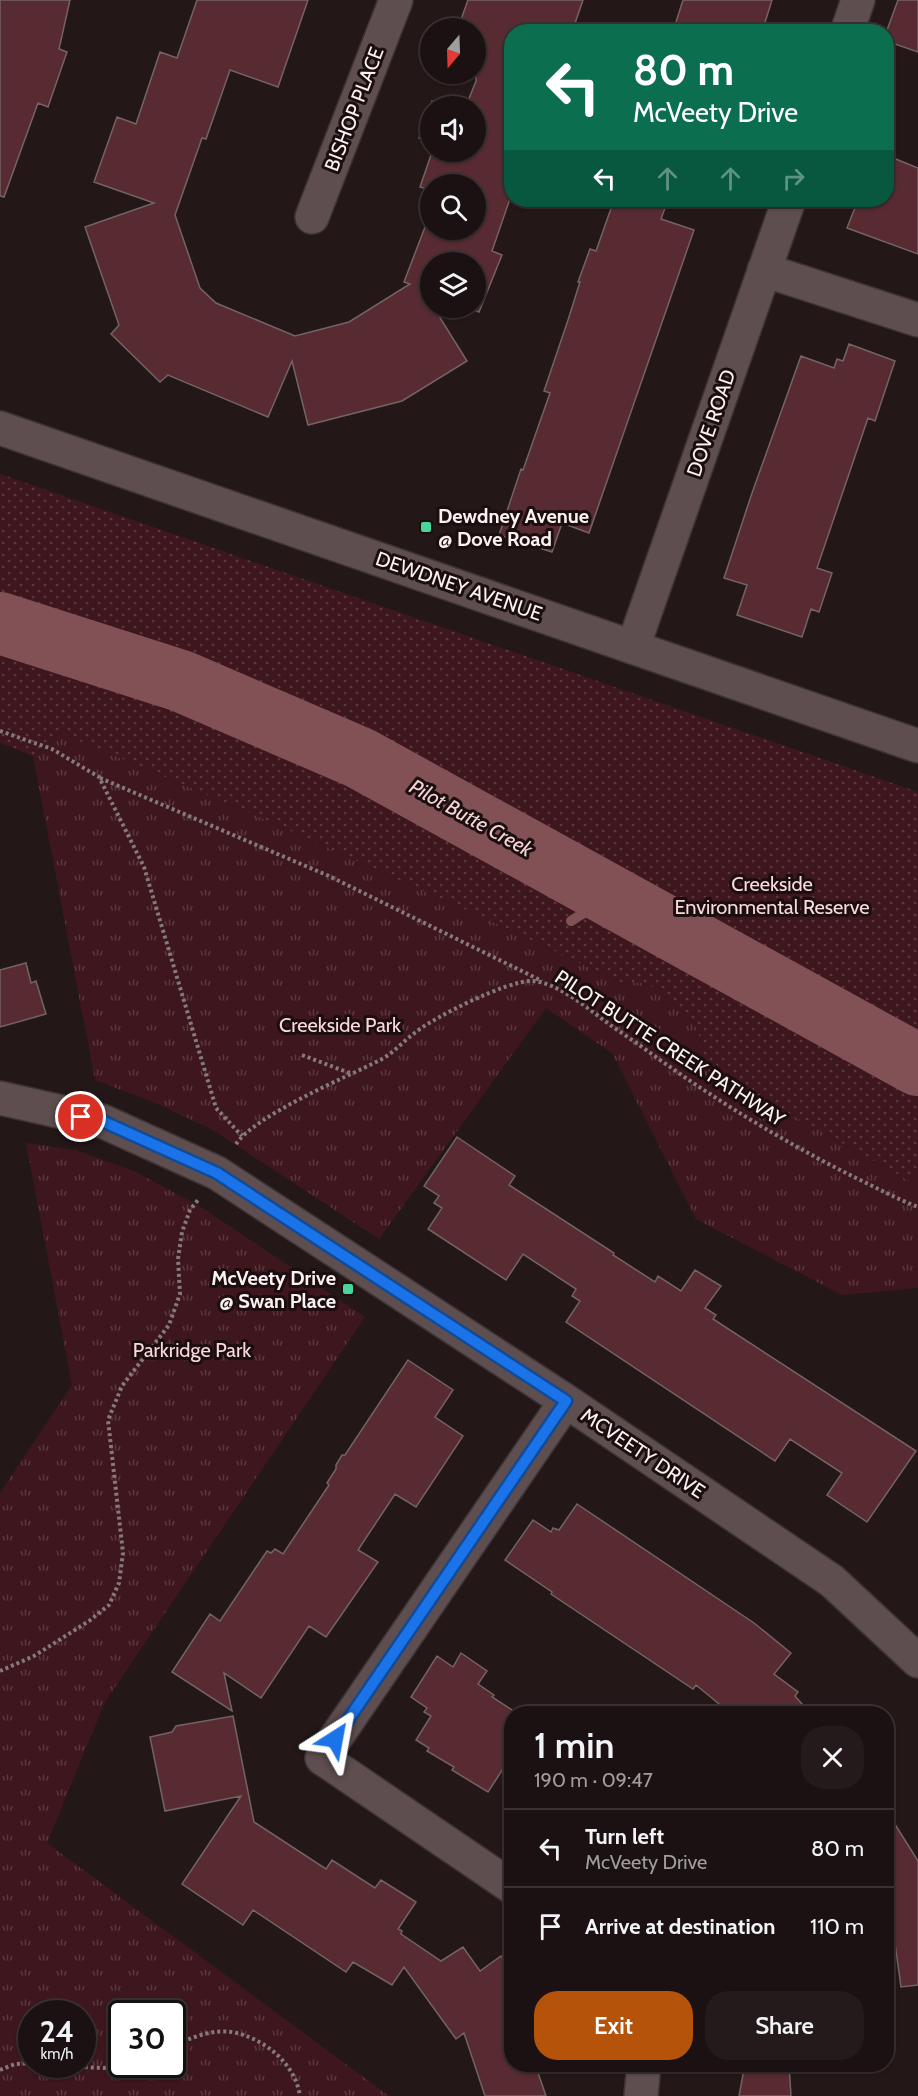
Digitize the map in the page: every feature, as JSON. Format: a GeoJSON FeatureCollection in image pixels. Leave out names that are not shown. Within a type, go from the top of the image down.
{"type":"FeatureCollection","features":[{"type":"Feature","properties":{"kind":"street","name":"BISHOP PLACE"},"geometry":{"type":"LineString","coordinates":[[312,217],[396,0]]}},
{"type":"Feature","properties":{"kind":"street"},"geometry":{"type":"LineString","coordinates":[[850,24],[858,0]]}},
{"type":"Feature","properties":{"kind":"street","name":"DOVE ROAD"},"geometry":{"type":"LineString","coordinates":[[633,646],[786,207]]}},
{"type":"Feature","properties":{"kind":"street"},"geometry":{"type":"LineString","coordinates":[[764,270],[918,320]]}},
{"type":"Feature","properties":{"kind":"street","name":"DEWDNEY AVENUE"},"geometry":{"type":"LineString","coordinates":[[0,428],[918,746]]}},
{"type":"Feature","properties":{"kind":"street","name":"MCVEETY DRIVE"},"geometry":{"type":"LineString","coordinates":[[0,1098],[102,1121],[217,1173],[566,1401],[832,1581],[918,1661]]}},
{"type":"Feature","properties":{"kind":"street"},"geometry":{"type":"LineString","coordinates":[[504,1882],[322,1758],[566,1401]]}},
{"type":"Feature","properties":{"kind":"street"},"geometry":{"type":"LineString","coordinates":[[641,2096],[643,2072]]}},
{"type":"Feature","properties":{"kind":"path"},"geometry":{"type":"LineString","coordinates":[[0,730],[52,749],[99,777],[329,876],[549,985]]}},
{"type":"Feature","properties":{"kind":"path"},"geometry":{"type":"LineString","coordinates":[[99,777],[144,867],[216,1108],[242,1136]]}},
{"type":"Feature","properties":{"kind":"path","name":"PILOT BUTTE CREEK PATHWAY"},"geometry":{"type":"LineString","coordinates":[[0,1671],[34,1656],[89,1621],[109,1605],[118,1583],[123,1553],[108,1420],[122,1386],[169,1325],[180,1293],[178,1259],[182,1232],[190,1210],[242,1136],[312,1093],[389,1055],[435,1017],[514,983],[532,981],[549,985],[577,1001],[709,1093],[765,1128],[824,1162],[918,1207]]}},
{"type":"Feature","properties":{"kind":"path"},"geometry":{"type":"LineString","coordinates":[[302,1055],[352,1074]]}},
{"type":"Feature","properties":{"kind":"path"},"geometry":{"type":"LineString","coordinates":[[186,2040],[207,2034],[230,2032],[250,2037],[285,2062],[299,2085],[300,2096]]}},
{"type":"Feature","properties":{"kind":"path"},"geometry":{"type":"LineString","coordinates":[[0,2070],[18,2064]]}},
{"type":"Feature","properties":{"kind":"green space","name":"Creekside Environmental Reserve"},"geometry":{"type":"Polygon","coordinates":[[[0,474],[918,792],[918,1175],[911,1182],[751,1092],[701,1053],[698,1030],[683,1011],[646,983],[619,982],[517,933],[248,812],[60,733],[33,756],[0,743],[0,474]]]}},
{"type":"Feature","properties":{"kind":"green space","name":"Creekside Park"},"geometry":{"type":"Polygon","coordinates":[[[60,733],[248,812],[517,933],[619,982],[646,983],[683,1011],[698,1030],[701,1053],[751,1092],[911,1182],[918,1175],[918,1288],[842,1295],[696,1219],[612,1053],[546,1008],[379,1239],[213,1130],[160,1105],[95,1080],[33,756],[60,733]]]}},
{"type":"Feature","properties":{"kind":"green space","name":"Parkridge Park"},"geometry":{"type":"Polygon","coordinates":[[[26,1143],[75,1150],[134,1171],[201,1207],[365,1317],[105,1702],[47,1843],[389,2096],[0,2096],[0,1493],[72,1385],[26,1143]]]}},
{"type":"Feature","properties":{"kind":"building"},"geometry":{"type":"Polygon","coordinates":[[[0,0],[70,0],[59,49],[67,52],[48,107],[38,103],[4,197],[0,196],[0,0]]]}},
{"type":"Feature","properties":{"kind":"building"},"geometry":{"type":"Polygon","coordinates":[[[197,0],[308,0],[278,87],[230,70],[206,139],[202,138],[175,215],[200,288],[216,303],[295,336],[349,322],[410,284],[404,282],[420,240],[486,240],[486,174],[424,174],[429,162],[486,162],[486,96],[470,96],[475,84],[486,84],[486,18],[462,18],[468,0],[583,0],[575,24],[504,24],[504,207],[507,207],[492,251],[502,255],[486,295],[486,252],[420,252],[420,318],[440,318],[467,361],[402,401],[308,425],[292,361],[268,417],[168,375],[160,382],[111,334],[119,325],[85,227],[154,203],[94,182],[117,117],[136,124],[160,52],[177,58],[197,0]]]}},
{"type":"Feature","properties":{"kind":"building"},"geometry":{"type":"Polygon","coordinates":[[[683,0],[772,0],[764,24],[678,24],[676,22],[683,0]]]}},
{"type":"Feature","properties":{"kind":"building"},"geometry":{"type":"Polygon","coordinates":[[[898,0],[918,0],[918,52],[894,44],[894,24],[889,24],[898,0]]]}},
{"type":"Feature","properties":{"kind":"building"},"geometry":{"type":"Polygon","coordinates":[[[894,158],[918,168],[918,254],[847,228],[855,207],[894,207],[894,158]]]}},
{"type":"Feature","properties":{"kind":"building"},"geometry":{"type":"Polygon","coordinates":[[[612,207],[665,207],[661,219],[694,230],[589,533],[562,523],[552,552],[499,535],[550,393],[544,391],[580,282],[578,282],[590,249],[596,251],[612,207]]]}},
{"type":"Feature","properties":{"kind":"building"},"geometry":{"type":"Polygon","coordinates":[[[849,344],[895,361],[875,421],[868,418],[817,568],[832,573],[819,612],[811,609],[802,637],[737,615],[747,585],[724,578],[801,356],[834,368],[837,359],[843,361],[849,344]]]}},
{"type":"Feature","properties":{"kind":"building"},"geometry":{"type":"Polygon","coordinates":[[[26,963],[31,983],[36,981],[46,1014],[0,1027],[0,970],[26,963]]]}},
{"type":"Feature","properties":{"kind":"building"},"geometry":{"type":"Polygon","coordinates":[[[457,1137],[515,1176],[509,1185],[655,1282],[658,1276],[681,1291],[695,1270],[721,1286],[705,1308],[716,1315],[713,1319],[916,1451],[867,1522],[827,1495],[842,1473],[790,1439],[775,1461],[566,1322],[580,1301],[572,1296],[576,1289],[523,1254],[506,1280],[428,1229],[442,1208],[434,1203],[439,1196],[424,1186],[457,1137]]]}},
{"type":"Feature","properties":{"kind":"building"},"geometry":{"type":"Polygon","coordinates":[[[408,1360],[453,1390],[435,1417],[463,1436],[416,1507],[395,1494],[358,1550],[378,1562],[326,1637],[309,1626],[261,1698],[224,1673],[232,1711],[172,1672],[210,1614],[220,1621],[267,1551],[271,1553],[275,1549],[283,1554],[329,1485],[327,1483],[342,1455],[345,1455],[408,1360]]]}},
{"type":"Feature","properties":{"kind":"building"},"geometry":{"type":"Polygon","coordinates":[[[577,1504],[754,1623],[791,1653],[774,1674],[798,1692],[795,1696],[804,1706],[722,1706],[696,1685],[693,1689],[551,1594],[552,1592],[505,1560],[533,1520],[551,1532],[553,1528],[559,1530],[577,1504]]]}},
{"type":"Feature","properties":{"kind":"building"},"geometry":{"type":"Polygon","coordinates":[[[461,1653],[487,1671],[478,1684],[506,1706],[504,1706],[504,1767],[488,1792],[452,1770],[454,1767],[427,1751],[429,1748],[416,1740],[431,1716],[424,1712],[427,1708],[411,1697],[437,1656],[453,1667],[461,1653]]]}},
{"type":"Feature","properties":{"kind":"building"},"geometry":{"type":"Polygon","coordinates":[[[233,1716],[254,1822],[326,1869],[332,1860],[375,1888],[381,1880],[416,1902],[398,1929],[402,1931],[401,1934],[441,1961],[463,1947],[480,1971],[501,1956],[504,1960],[504,2072],[538,2072],[546,2096],[485,2096],[464,2033],[456,2039],[404,1967],[392,1985],[353,1962],[346,1972],[253,1910],[243,1925],[182,1884],[241,1796],[165,1811],[150,1737],[172,1732],[176,1726],[233,1716]]]}},
{"type":"Feature","properties":{"kind":"building"},"geometry":{"type":"Polygon","coordinates":[[[894,1823],[918,1861],[918,1985],[901,1987],[894,1936],[894,1823]]]}},
{"type":"Feature","properties":{"kind":"building"},"geometry":{"type":"Polygon","coordinates":[[[744,2072],[790,2072],[791,2096],[739,2096],[744,2072]]]}},
{"type":"Feature","properties":{"kind":"waterway","name":"Pilot Butte Creek"},"geometry":{"type":"LineString","coordinates":[[0,623],[181,681],[360,758],[918,1065]]}},
{"type":"Feature","properties":{"kind":"waterway"},"geometry":{"type":"LineString","coordinates":[[571,921],[600,907],[614,905],[631,907]]}},
{"type":"Feature","properties":{"kind":"place","name":"Dewdney Avenue @ Dove Road"},"geometry":{"type":"Point","coordinates":[426,527]}},
{"type":"Feature","properties":{"kind":"place","name":"McVeety Drive @ Swan Place"},"geometry":{"type":"Point","coordinates":[348,1289]}},
{"type":"Feature","properties":{"kind":"route"},"geometry":{"type":"LineString","coordinates":[[81,1117],[102,1121],[217,1173],[566,1401],[335,1739]]}}]}
